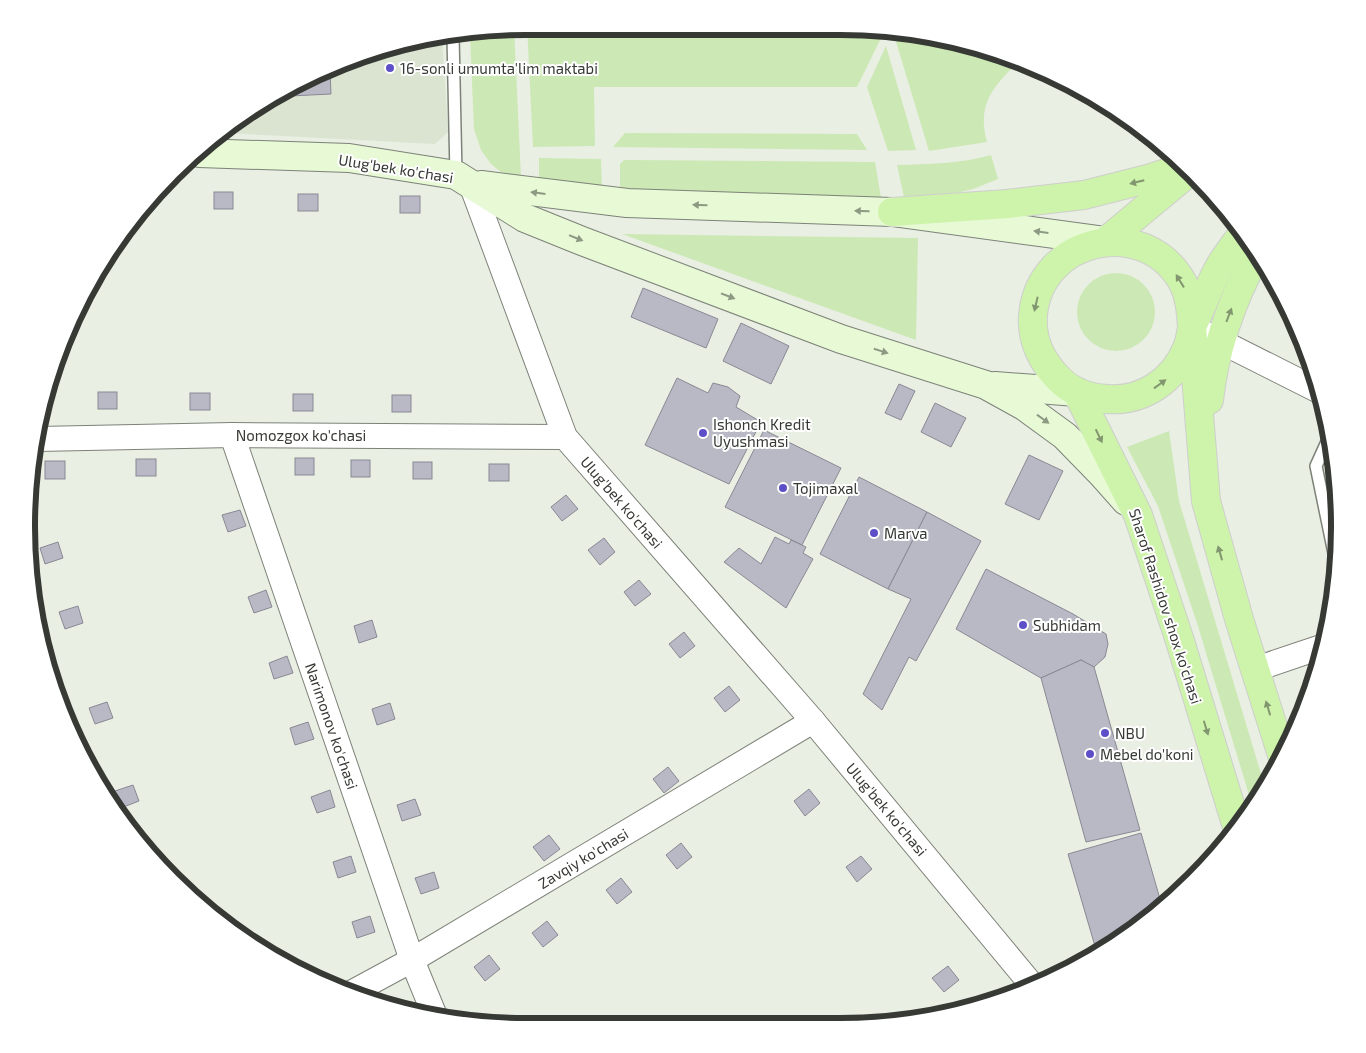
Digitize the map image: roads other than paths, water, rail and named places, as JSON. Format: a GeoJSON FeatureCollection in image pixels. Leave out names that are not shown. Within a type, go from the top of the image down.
{"type":"FeatureCollection","features":[{"type":"Feature","properties":{"kind":"main road","name":"Ulug'bek ko'chasi"},"geometry":{"type":"LineString","coordinates":[[207,153],[349,158],[463,179]]}},
{"type":"Feature","properties":{"kind":"main road"},"geometry":{"type":"LineString","coordinates":[[892,212],[1007,204],[1084,194],[1151,178],[1177,169]]}},
{"type":"Feature","properties":{"kind":"main road","name":"Sharof Rashidov shox ko'chasi"},"geometry":{"type":"LineString","coordinates":[[1106,241],[1184,176]]}},
{"type":"Feature","properties":{"kind":"main road"},"geometry":{"type":"LineString","coordinates":[[463,179],[627,203],[892,212],[1106,241]]}},
{"type":"Feature","properties":{"kind":"main road"},"geometry":{"type":"LineString","coordinates":[[463,179],[525,218],[841,339],[986,386],[1024,406],[1065,436],[1102,474],[1138,516]]}},
{"type":"Feature","properties":{"kind":"main road","name":"Sharof Rashidov shox ko'chasi"},"geometry":{"type":"LineString","coordinates":[[1239,240],[1221,264],[1192,327],[1188,346],[1180,364],[1168,378],[1152,390],[1134,397],[1115,400],[1096,398],[1077,392],[1063,383],[1050,370],[1041,356],[1035,340],[1033,323],[1034,306],[1039,289],[1048,274],[1060,261],[1089,244],[1106,241],[1129,243],[1151,251],[1169,264],[1183,283],[1191,304],[1192,327],[1206,501],[1239,619],[1279,746]]}},
{"type":"Feature","properties":{"kind":"main road"},"geometry":{"type":"LineString","coordinates":[[1206,501],[1206,429],[1212,371],[1220,341],[1241,282],[1253,261]]}},
{"type":"Feature","properties":{"kind":"main road"},"geometry":{"type":"LineString","coordinates":[[986,386],[1077,392]]}},
{"type":"Feature","properties":{"kind":"main road","name":"Sharof Rashidov shox ko'chasi"},"geometry":{"type":"LineString","coordinates":[[1077,392],[1138,516],[1179,638],[1234,819]]}},
{"type":"Feature","properties":{"kind":"street","name":"Ulug'bek ko'chasi"},"geometry":{"type":"LineString","coordinates":[[463,179],[565,437],[813,721],[1029,980]]}},
{"type":"Feature","properties":{"kind":"street"},"geometry":{"type":"LineString","coordinates":[[1192,327],[1311,388]]}},
{"type":"Feature","properties":{"kind":"street","name":"Nomozgox ko'chasi"},"geometry":{"type":"LineString","coordinates":[[43,439],[232,434],[565,437]]}},
{"type":"Feature","properties":{"kind":"street","name":"Narimonov ko'chasi"},"geometry":{"type":"LineString","coordinates":[[232,434],[412,960],[432,1009]]}},
{"type":"Feature","properties":{"kind":"street"},"geometry":{"type":"LineString","coordinates":[[1256,669],[1315,649]]}},
{"type":"Feature","properties":{"kind":"street","name":"Zavqiy ko'chasi"},"geometry":{"type":"LineString","coordinates":[[359,989],[412,960],[813,721]]}},
{"type":"Feature","properties":{"kind":"lane"},"geometry":{"type":"LineString","coordinates":[[453,40],[463,179]]}},
{"type":"Feature","properties":{"kind":"lane"},"geometry":{"type":"LineString","coordinates":[[1325,447],[1316,466],[1331,538]]}},
{"type":"Feature","properties":{"kind":"place","name":"16-sonli umumta'lim maktabi"},"geometry":{"type":"Point","coordinates":[390,68]}},
{"type":"Feature","properties":{"kind":"place","name":"Ishonch Kredit Uyushmasi"},"geometry":{"type":"Point","coordinates":[703,433]}},
{"type":"Feature","properties":{"kind":"place","name":"Tojimaxal"},"geometry":{"type":"Point","coordinates":[783,488]}},
{"type":"Feature","properties":{"kind":"place","name":"Marva"},"geometry":{"type":"Point","coordinates":[874,533]}},
{"type":"Feature","properties":{"kind":"place","name":"Subhidam"},"geometry":{"type":"Point","coordinates":[1023,625]}},
{"type":"Feature","properties":{"kind":"place","name":"NBU"},"geometry":{"type":"Point","coordinates":[1105,733]}},
{"type":"Feature","properties":{"kind":"place","name":"Mebel do'koni"},"geometry":{"type":"Point","coordinates":[1090,754]}}]}
